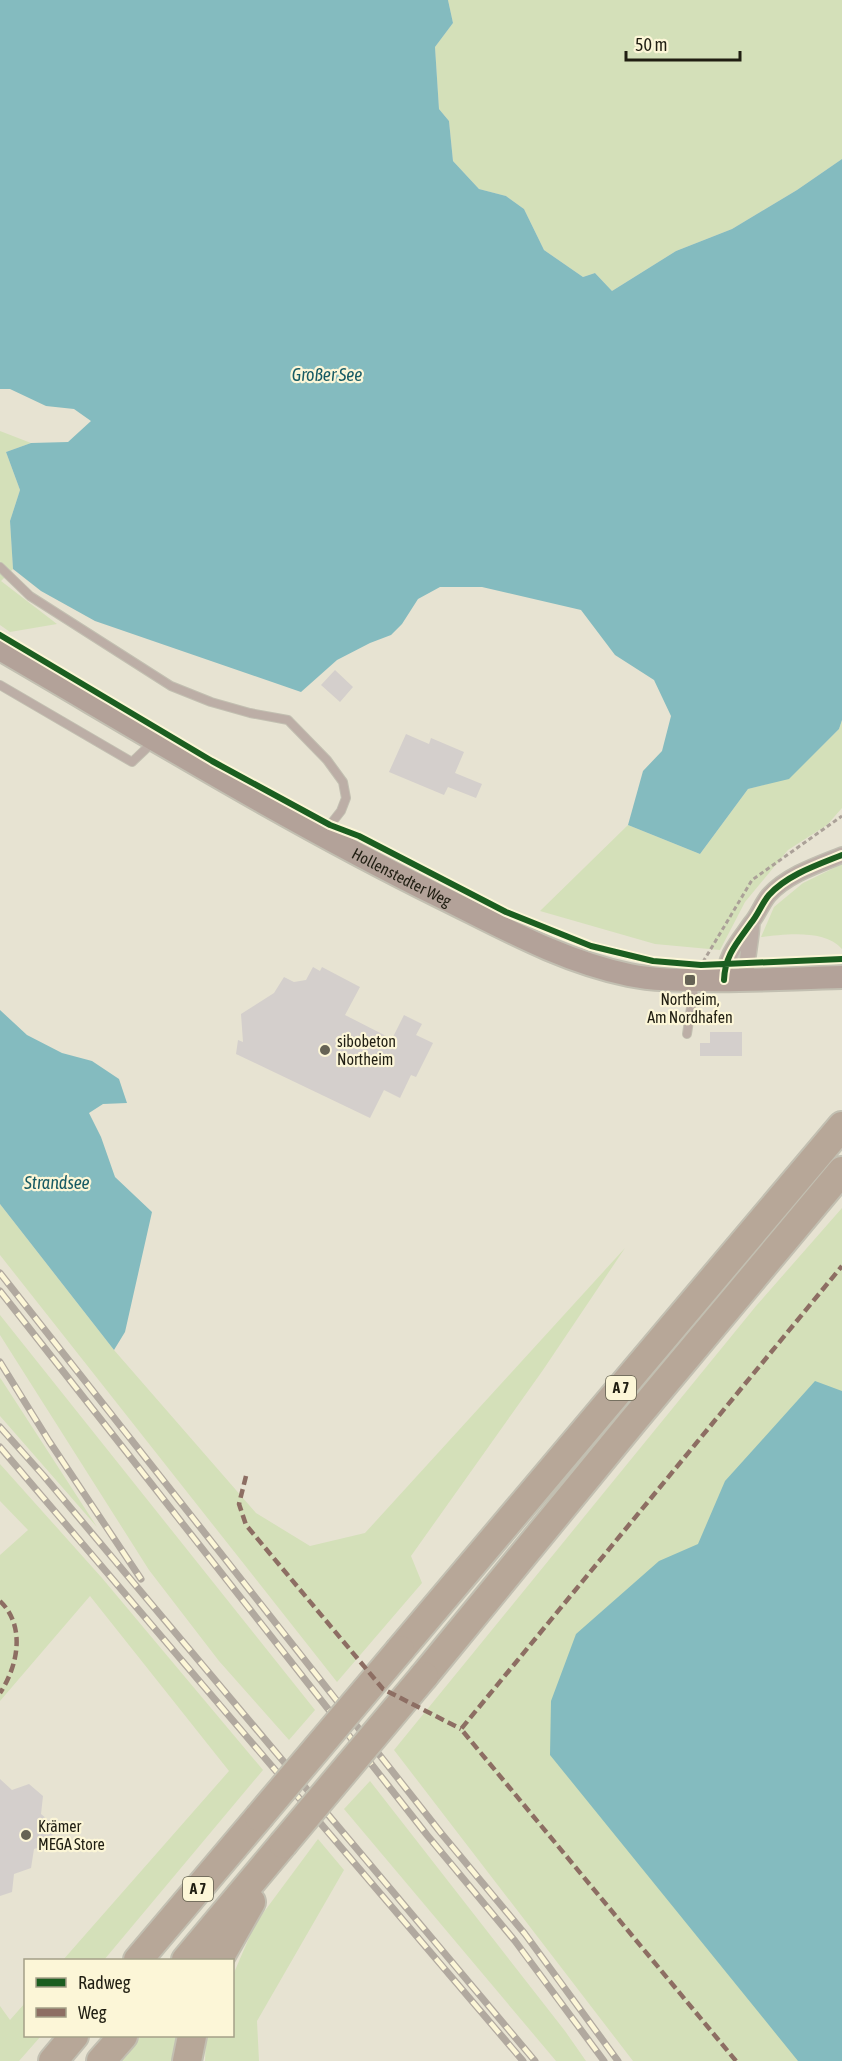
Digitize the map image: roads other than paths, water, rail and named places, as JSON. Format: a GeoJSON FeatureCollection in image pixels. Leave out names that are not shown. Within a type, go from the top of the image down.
{"type":"FeatureCollection","features":[{"type":"Feature","properties":{"kind":"highway","name":"A 7"},"geometry":{"type":"LineString","coordinates":[[139,1959],[842,1126]]}},
{"type":"Feature","properties":{"kind":"highway","name":"A 7"},"geometry":{"type":"LineString","coordinates":[[187,1959],[842,1171]]}},
{"type":"Feature","properties":{"kind":"highway"},"geometry":{"type":"LineString","coordinates":[[219,1959],[283,1844]]}},
{"type":"Feature","properties":{"kind":"highway"},"geometry":{"type":"LineString","coordinates":[[53,2061],[73,2037]]}},
{"type":"Feature","properties":{"kind":"highway"},"geometry":{"type":"LineString","coordinates":[[101,2061],[122,2037]]}},
{"type":"Feature","properties":{"kind":"highway"},"geometry":{"type":"LineString","coordinates":[[187,2061],[192,2037]]}},
{"type":"Feature","properties":{"kind":"main road","name":"Hollenstedter Weg"},"geometry":{"type":"LineString","coordinates":[[0,649],[316,833],[542,947],[589,965],[663,980],[693,972],[842,977]]}},
{"type":"Feature","properties":{"kind":"street"},"geometry":{"type":"LineString","coordinates":[[732,975],[737,940],[752,922],[768,896],[789,879],[842,855]]}},
{"type":"Feature","properties":{"kind":"street"},"geometry":{"type":"LineString","coordinates":[[732,975],[746,963],[752,922]]}},
{"type":"Feature","properties":{"kind":"lane"},"geometry":{"type":"LineString","coordinates":[[0,567],[30,596],[171,686],[211,702],[250,713],[288,720],[327,760],[343,782],[346,798],[341,811],[330,825],[316,833]]}},
{"type":"Feature","properties":{"kind":"lane"},"geometry":{"type":"LineString","coordinates":[[0,684],[132,762],[155,740]]}},
{"type":"Feature","properties":{"kind":"lane"},"geometry":{"type":"LineString","coordinates":[[687,1034],[693,972]]}},
{"type":"Feature","properties":{"kind":"water","name":"Großer See"},"geometry":{"type":"Polygon","coordinates":[[[0,0],[448,0],[453,23],[435,47],[439,109],[449,121],[453,161],[479,189],[506,196],[524,209],[544,250],[583,277],[595,273],[612,291],[676,251],[732,229],[797,190],[842,159],[842,720],[839,729],[789,779],[748,789],[700,854],[628,825],[643,771],[662,751],[671,716],[654,680],[615,655],[581,610],[482,587],[440,587],[418,599],[402,624],[391,635],[337,660],[301,692],[95,621],[41,591],[13,569],[10,521],[20,490],[6,452],[31,443],[68,442],[91,421],[74,409],[46,406],[10,389],[0,389],[0,0]]]}},
{"type":"Feature","properties":{"kind":"water","name":"Strandsee"},"geometry":{"type":"Polygon","coordinates":[[[0,1010],[27,1035],[62,1053],[92,1061],[119,1079],[127,1103],[103,1104],[89,1113],[101,1137],[115,1177],[152,1212],[125,1332],[114,1350],[0,1204],[0,1010]]]}},
{"type":"Feature","properties":{"kind":"water"},"geometry":{"type":"Polygon","coordinates":[[[815,1381],[842,1391],[842,2061],[798,2061],[550,1755],[551,1701],[576,1634],[659,1561],[698,1544],[725,1481],[815,1381]]]}},
{"type":"Feature","properties":{"kind":"railway"},"geometry":{"type":"LineString","coordinates":[[0,1273],[441,1833],[525,1934],[618,2061]]}},
{"type":"Feature","properties":{"kind":"railway"},"geometry":{"type":"LineString","coordinates":[[0,1291],[427,1835],[515,1941],[604,2061]]}},
{"type":"Feature","properties":{"kind":"railway"},"geometry":{"type":"LineString","coordinates":[[0,1362],[49,1441],[141,1579]]}},
{"type":"Feature","properties":{"kind":"railway"},"geometry":{"type":"LineString","coordinates":[[0,1427],[43,1475],[535,2061]]}},
{"type":"Feature","properties":{"kind":"railway"},"geometry":{"type":"LineString","coordinates":[[0,1447],[523,2061]]}},
{"type":"Feature","properties":{"kind":"place","name":"Northeim, Am Nordhafen"},"geometry":{"type":"Point","coordinates":[690,980]}},
{"type":"Feature","properties":{"kind":"place","name":"sibobeton Northeim"},"geometry":{"type":"Point","coordinates":[325,1050]}},
{"type":"Feature","properties":{"kind":"place","name":"Krämer MEGA Store"},"geometry":{"type":"Point","coordinates":[26,1835]}}]}
